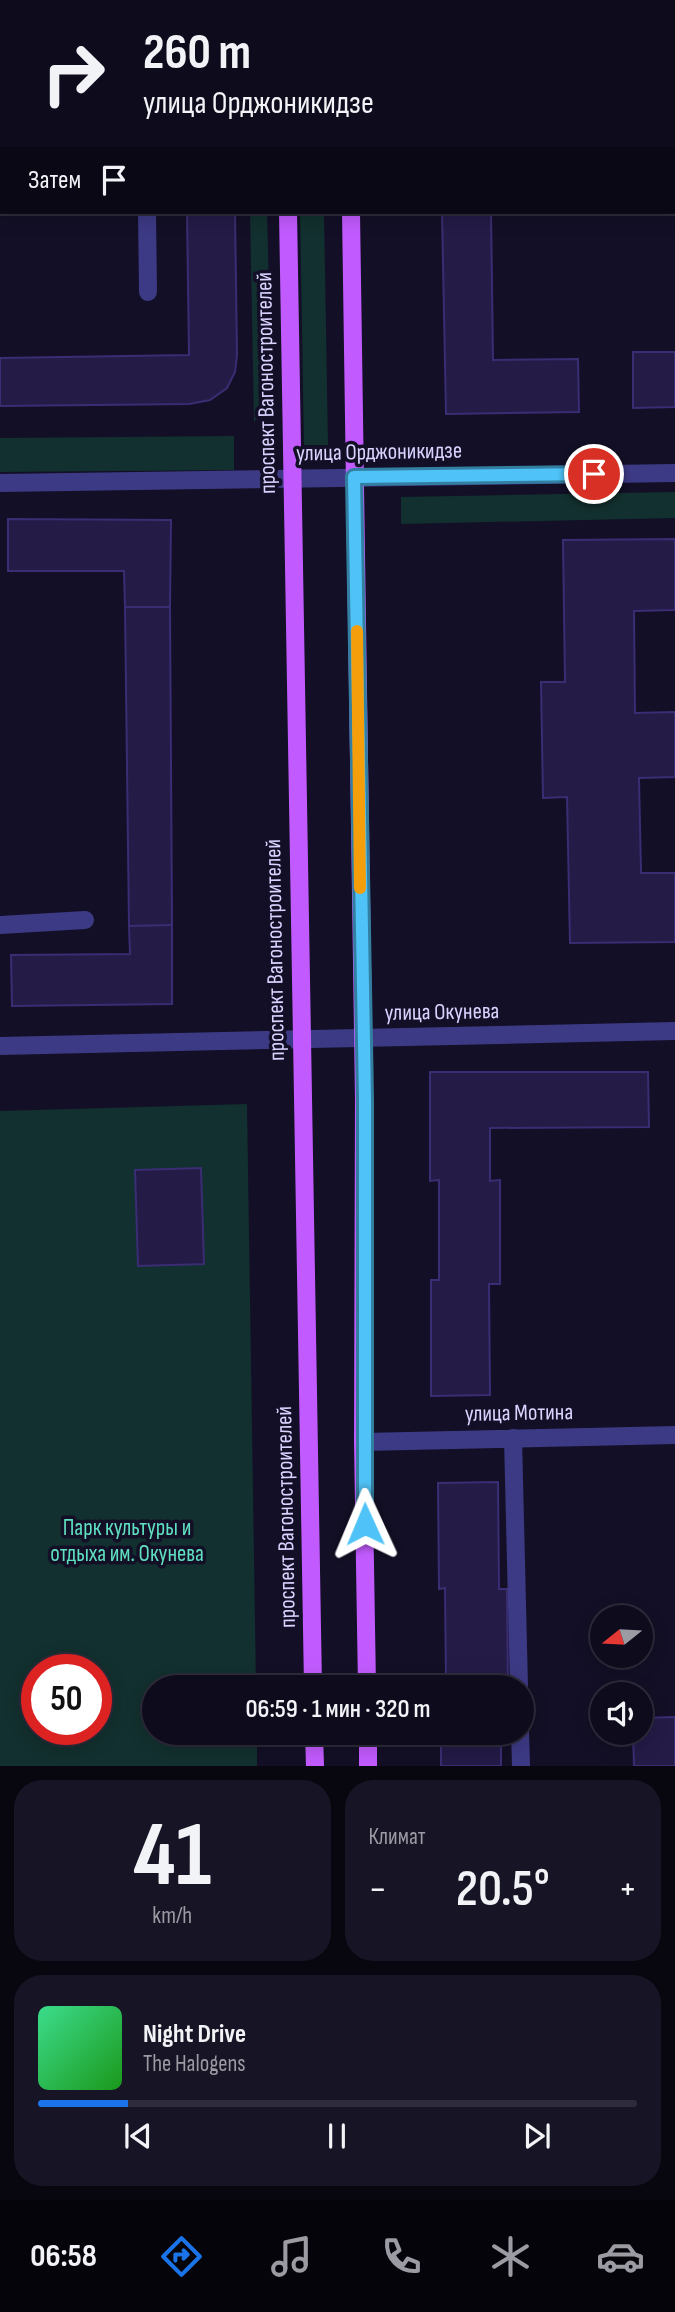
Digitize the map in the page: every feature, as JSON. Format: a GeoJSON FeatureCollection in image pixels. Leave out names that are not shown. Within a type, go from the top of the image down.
{"type":"FeatureCollection","features":[{"type":"Feature","properties":{"kind":"main road","name":"проспект Вагоностроителей"},"geometry":{"type":"LineString","coordinates":[[288,214],[313,1675]]}},
{"type":"Feature","properties":{"kind":"main road"},"geometry":{"type":"LineString","coordinates":[[351,214],[364,1038],[363,1442],[367,1675]]}},
{"type":"Feature","properties":{"kind":"main road"},"geometry":{"type":"LineString","coordinates":[[314,1745],[315,1766]]}},
{"type":"Feature","properties":{"kind":"main road"},"geometry":{"type":"LineString","coordinates":[[368,1745],[369,1766]]}},
{"type":"Feature","properties":{"kind":"street"},"geometry":{"type":"LineString","coordinates":[[147,214],[148,292]]}},
{"type":"Feature","properties":{"kind":"street","name":"улица Орджоникидзе"},"geometry":{"type":"LineString","coordinates":[[0,483],[675,472]]}},
{"type":"Feature","properties":{"kind":"street"},"geometry":{"type":"LineString","coordinates":[[0,925],[85,920]]}},
{"type":"Feature","properties":{"kind":"street","name":"улица Окунева"},"geometry":{"type":"LineString","coordinates":[[0,1046],[675,1031]]}},
{"type":"Feature","properties":{"kind":"street","name":"улица Мотина"},"geometry":{"type":"LineString","coordinates":[[363,1442],[675,1435]]}},
{"type":"Feature","properties":{"kind":"street"},"geometry":{"type":"LineString","coordinates":[[513,1438],[519,1675]]}},
{"type":"Feature","properties":{"kind":"street"},"geometry":{"type":"LineString","coordinates":[[520,1745],[521,1766]]}},
{"type":"Feature","properties":{"kind":"green space"},"geometry":{"type":"Polygon","coordinates":[[[250,214],[267,214],[272,403],[254,422],[250,214]]]}},
{"type":"Feature","properties":{"kind":"green space"},"geometry":{"type":"Polygon","coordinates":[[[300,214],[324,214],[328,445],[304,445],[300,214]]]}},
{"type":"Feature","properties":{"kind":"green space"},"geometry":{"type":"Polygon","coordinates":[[[234,436],[234,470],[0,472],[0,438],[234,436]]]}},
{"type":"Feature","properties":{"kind":"green space"},"geometry":{"type":"Polygon","coordinates":[[[675,492],[675,518],[401,524],[401,497],[675,492]]]}},
{"type":"Feature","properties":{"kind":"green space","name":"Парк культуры и отдыха им. Окунева"},"geometry":{"type":"Polygon","coordinates":[[[247,1104],[256,1675],[142,1675],[142,1745],[257,1745],[257,1766],[0,1766],[0,1111],[247,1104]]]}},
{"type":"Feature","properties":{"kind":"building"},"geometry":{"type":"Polygon","coordinates":[[[187,214],[235,214],[237,355],[235,372],[227,388],[210,400],[189,404],[0,406],[0,358],[189,355],[187,214]]]}},
{"type":"Feature","properties":{"kind":"building"},"geometry":{"type":"Polygon","coordinates":[[[442,214],[491,214],[493,360],[578,359],[579,412],[446,414],[442,214]]]}},
{"type":"Feature","properties":{"kind":"building"},"geometry":{"type":"Polygon","coordinates":[[[633,352],[675,352],[675,407],[633,408],[633,352]]]}},
{"type":"Feature","properties":{"kind":"building"},"geometry":{"type":"Polygon","coordinates":[[[8,519],[171,520],[170,607],[125,607],[124,571],[8,571],[8,519]]]}},
{"type":"Feature","properties":{"kind":"building"},"geometry":{"type":"Polygon","coordinates":[[[675,539],[675,610],[634,611],[635,713],[675,712],[675,777],[639,778],[641,873],[675,873],[675,942],[570,943],[567,797],[543,798],[541,682],[565,682],[563,540],[675,539]]]}},
{"type":"Feature","properties":{"kind":"building"},"geometry":{"type":"Polygon","coordinates":[[[125,607],[170,607],[172,925],[129,926],[125,607]]]}},
{"type":"Feature","properties":{"kind":"building"},"geometry":{"type":"Polygon","coordinates":[[[172,925],[172,1004],[12,1006],[11,955],[130,954],[129,926],[172,925]]]}},
{"type":"Feature","properties":{"kind":"building"},"geometry":{"type":"Polygon","coordinates":[[[430,1072],[648,1072],[649,1127],[490,1128],[490,1181],[500,1180],[500,1284],[489,1284],[490,1395],[431,1396],[431,1280],[439,1280],[439,1180],[430,1181],[430,1072]]]}},
{"type":"Feature","properties":{"kind":"building"},"geometry":{"type":"Polygon","coordinates":[[[201,1168],[204,1264],[138,1266],[135,1170],[201,1168]]]}},
{"type":"Feature","properties":{"kind":"building"},"geometry":{"type":"Polygon","coordinates":[[[498,1482],[499,1589],[507,1589],[508,1675],[446,1675],[445,1588],[439,1589],[438,1483],[498,1482]]]}},
{"type":"Feature","properties":{"kind":"building"},"geometry":{"type":"Polygon","coordinates":[[[675,1717],[675,1766],[634,1766],[633,1745],[653,1745],[653,1718],[675,1717]]]}},
{"type":"Feature","properties":{"kind":"building"},"geometry":{"type":"Polygon","coordinates":[[[441,1745],[501,1745],[501,1766],[441,1766],[441,1745]]]}},
{"type":"Feature","properties":{"kind":"slow traffic"},"geometry":{"type":"LineString","coordinates":[[357,631],[360,888]]}},
{"type":"Feature","properties":{"kind":"route"},"geometry":{"type":"LineString","coordinates":[[365,1524],[365,1100],[354,477],[594,474]]}}]}
